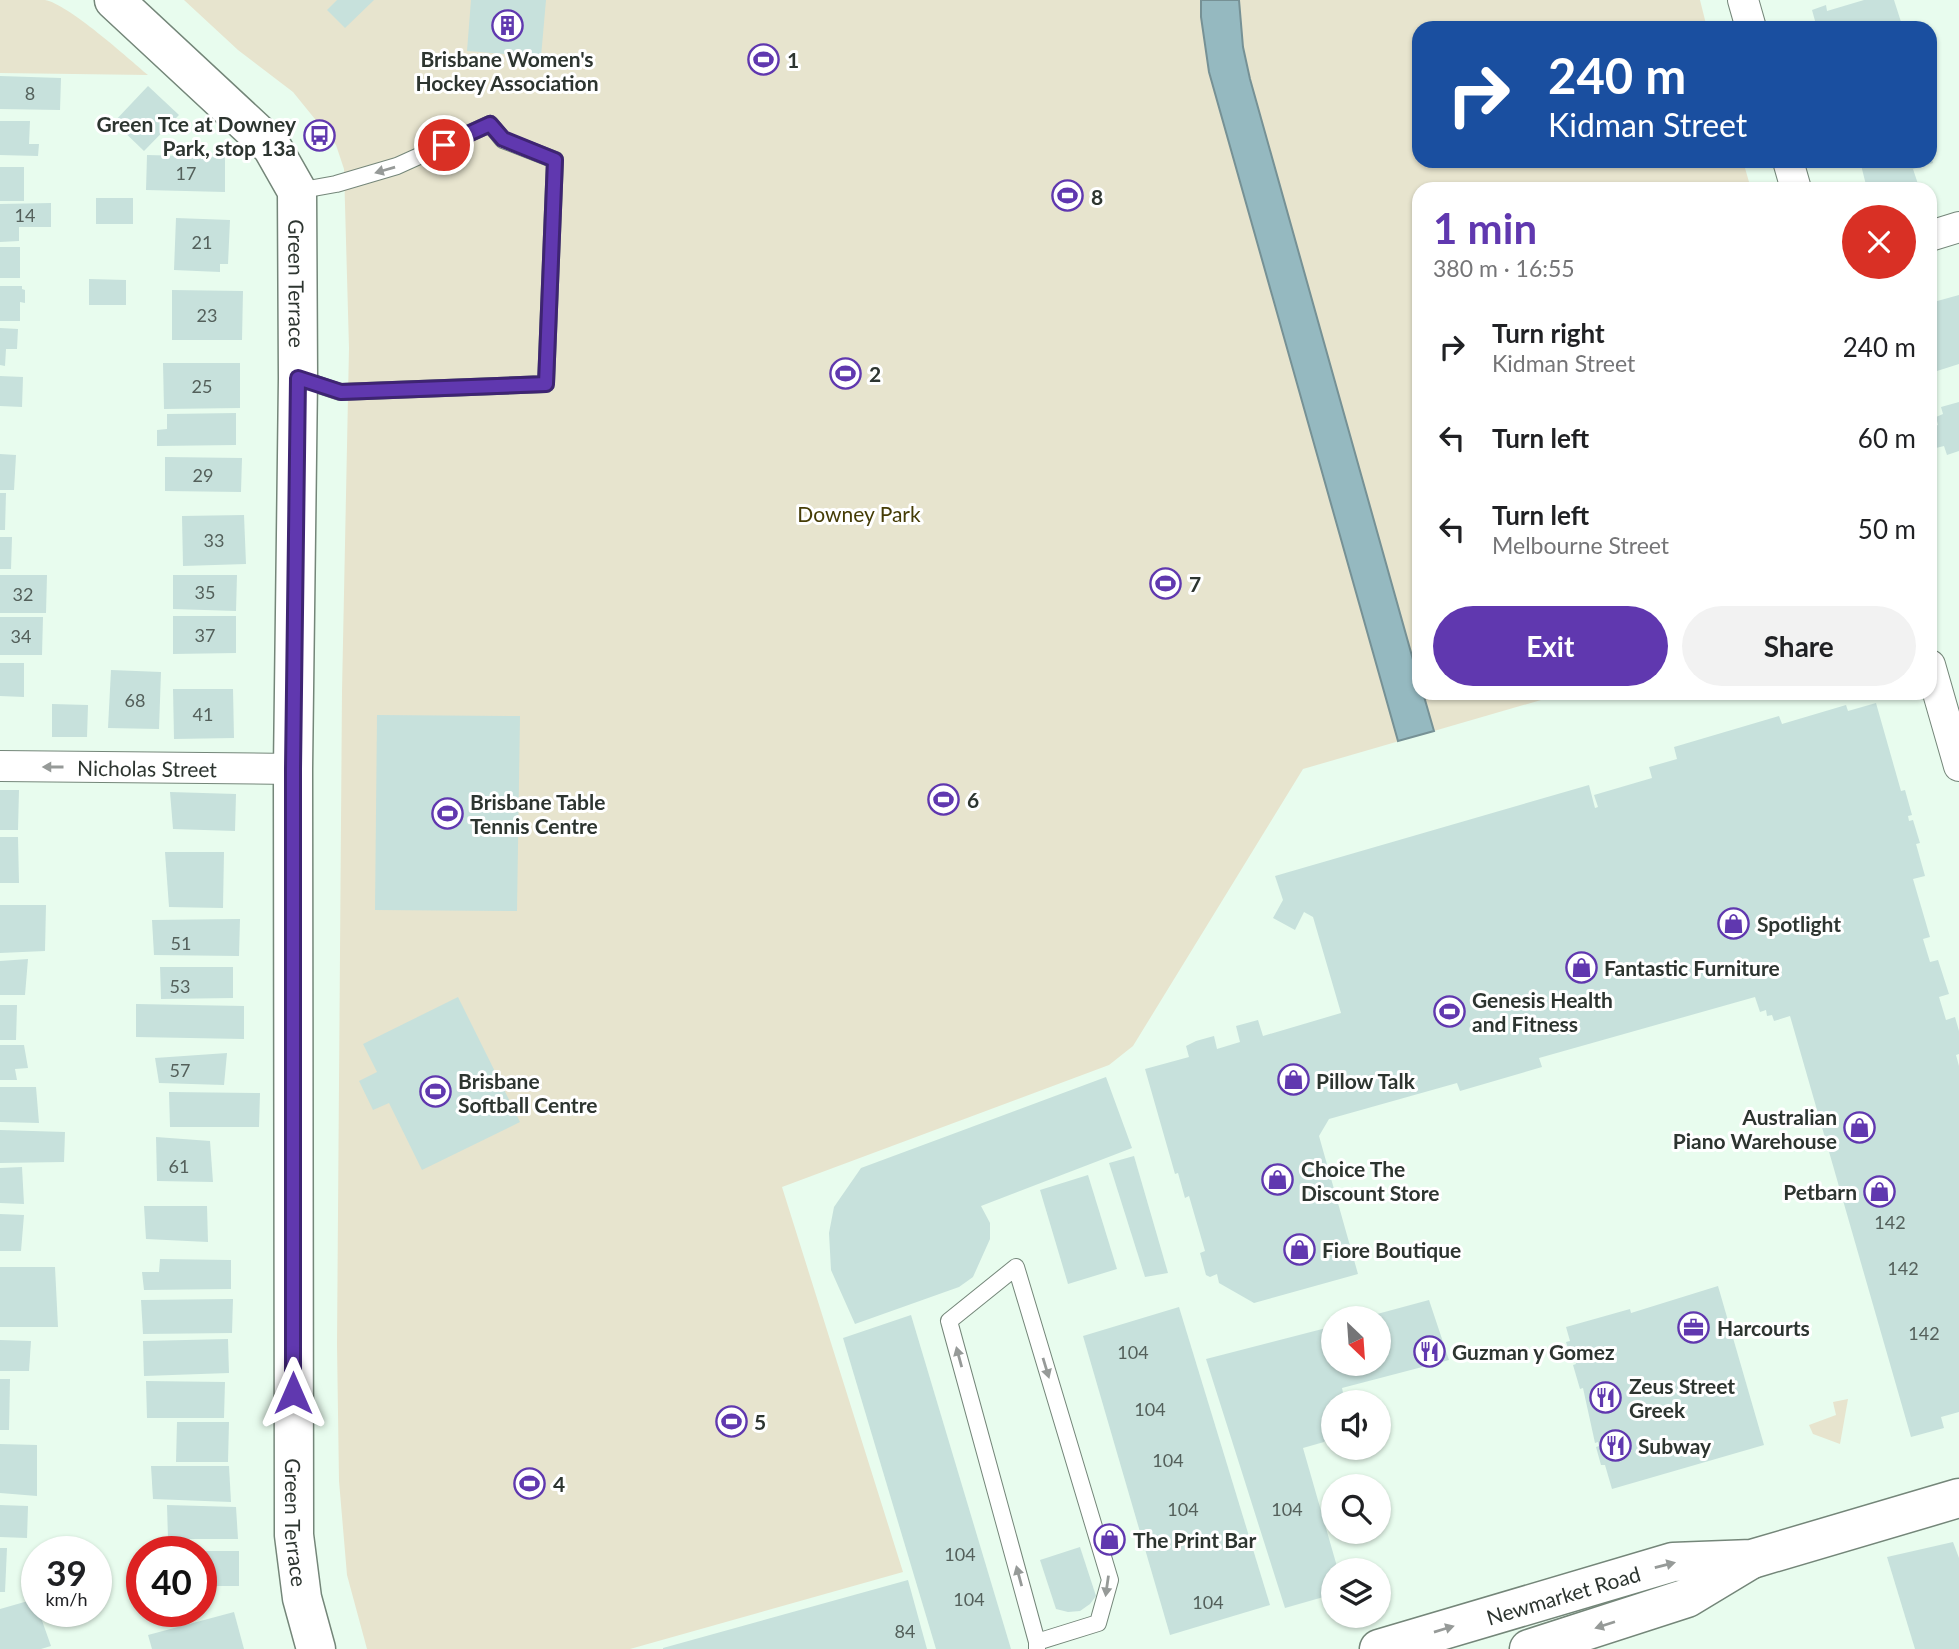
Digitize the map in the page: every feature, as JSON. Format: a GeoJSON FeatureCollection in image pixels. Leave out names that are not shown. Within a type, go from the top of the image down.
{"type":"FeatureCollection","features":[{"type":"Feature","properties":{"kind":"street","name":"Green Terrace"},"geometry":{"type":"LineString","coordinates":[[114,0],[272,147],[297,191],[298,378],[293,769],[294,1535],[302,1598],[316,1649]]}},
{"type":"Feature","properties":{"kind":"street"},"geometry":{"type":"LineString","coordinates":[[1743,0],[1749,21]]}},
{"type":"Feature","properties":{"kind":"street"},"geometry":{"type":"LineString","coordinates":[[1937,234],[1959,227]]}},
{"type":"Feature","properties":{"kind":"street"},"geometry":{"type":"LineString","coordinates":[[1937,689],[1959,766]]}},
{"type":"Feature","properties":{"kind":"street","name":"Nicholas Street"},"geometry":{"type":"LineString","coordinates":[[0,766],[293,769]]}},
{"type":"Feature","properties":{"kind":"street","name":"Newmarket Road"},"geometry":{"type":"LineString","coordinates":[[1378,1649],[1673,1562],[1752,1559],[1959,1498]]}},
{"type":"Feature","properties":{"kind":"street","name":"Newmarket Road"},"geometry":{"type":"LineString","coordinates":[[1529,1649],[1687,1598],[1752,1559]]}},
{"type":"Feature","properties":{"kind":"lane"},"geometry":{"type":"LineString","coordinates":[[297,191],[336,184],[397,166],[490,124],[503,139],[555,160],[546,384],[341,392],[298,378]]}},
{"type":"Feature","properties":{"kind":"lane"},"geometry":{"type":"LineString","coordinates":[[1016,1267],[1110,1580],[1098,1623],[1037,1646],[949,1321],[1016,1267]]}},
{"type":"Feature","properties":{"kind":"green space"},"geometry":{"type":"Polygon","coordinates":[[[0,0],[45,0],[55,4],[98,33],[148,75],[0,73],[0,0]]]}},
{"type":"Feature","properties":{"kind":"green space","name":"Downey Park"},"geometry":{"type":"Polygon","coordinates":[[[184,0],[1700,0],[1705,21],[1412,21],[1412,168],[1745,168],[1749,182],[1412,182],[1412,700],[1541,700],[1303,769],[1133,1046],[1109,1065],[782,1187],[903,1572],[630,1649],[367,1649],[347,1575],[339,1481],[337,1345],[342,691],[349,348],[344,169],[336,145],[293,92],[238,50],[184,0]]]}},
{"type":"Feature","properties":{"kind":"green space"},"geometry":{"type":"Polygon","coordinates":[[[1848,1399],[1840,1444],[1813,1434],[1809,1425],[1836,1415],[1833,1402],[1848,1399]]]}},
{"type":"Feature","properties":{"kind":"water"},"geometry":{"type":"Polygon","coordinates":[[[1201,0],[1239,0],[1243,47],[1250,79],[1412,656],[1412,700],[1425,700],[1434,731],[1398,741],[1209,72],[1201,0]]]}},
{"type":"Feature","properties":{"kind":"building"},"geometry":{"type":"Polygon","coordinates":[[[337,0],[374,0],[345,28],[327,10],[337,0]]]}},
{"type":"Feature","properties":{"kind":"building","name":"Brisbane Women's Hockey Association"},"geometry":{"type":"Polygon","coordinates":[[[471,0],[546,0],[541,57],[467,51],[471,0]]]}},
{"type":"Feature","properties":{"kind":"building"},"geometry":{"type":"Polygon","coordinates":[[[1864,0],[1894,0],[1901,21],[1815,21],[1812,10],[1826,5],[1827,11],[1864,0]]]}},
{"type":"Feature","properties":{"kind":"building"},"geometry":{"type":"Polygon","coordinates":[[[0,76],[61,78],[60,110],[0,109],[0,76]]]}},
{"type":"Feature","properties":{"kind":"building"},"geometry":{"type":"Polygon","coordinates":[[[148,86],[179,115],[144,151],[114,122],[148,86]]]}},
{"type":"Feature","properties":{"kind":"building"},"geometry":{"type":"Polygon","coordinates":[[[0,121],[30,121],[29,144],[39,144],[38,156],[0,155],[0,121]]]}},
{"type":"Feature","properties":{"kind":"building"},"geometry":{"type":"Polygon","coordinates":[[[147,155],[225,157],[225,192],[146,190],[147,155]]]}},
{"type":"Feature","properties":{"kind":"building"},"geometry":{"type":"Polygon","coordinates":[[[0,167],[24,167],[24,201],[0,201],[0,167]]]}},
{"type":"Feature","properties":{"kind":"building"},"geometry":{"type":"Polygon","coordinates":[[[1862,168],[1916,168],[1913,169],[1917,182],[1865,182],[1862,168]]]}},
{"type":"Feature","properties":{"kind":"building"},"geometry":{"type":"Polygon","coordinates":[[[96,198],[133,198],[133,224],[96,224],[96,198]]]}},
{"type":"Feature","properties":{"kind":"building"},"geometry":{"type":"Polygon","coordinates":[[[51,203],[51,227],[19,227],[19,241],[0,242],[0,204],[51,203]]]}},
{"type":"Feature","properties":{"kind":"building"},"geometry":{"type":"Polygon","coordinates":[[[176,218],[230,220],[228,264],[220,264],[220,272],[174,270],[176,218]]]}},
{"type":"Feature","properties":{"kind":"building"},"geometry":{"type":"Polygon","coordinates":[[[0,247],[20,247],[20,278],[0,278],[0,247]]]}},
{"type":"Feature","properties":{"kind":"building"},"geometry":{"type":"Polygon","coordinates":[[[89,279],[126,280],[126,305],[89,305],[89,279]]]}},
{"type":"Feature","properties":{"kind":"building"},"geometry":{"type":"Polygon","coordinates":[[[0,286],[22,286],[25,290],[25,303],[20,302],[20,321],[0,321],[0,286]]]}},
{"type":"Feature","properties":{"kind":"building"},"geometry":{"type":"Polygon","coordinates":[[[172,290],[243,291],[242,340],[172,340],[172,290]]]}},
{"type":"Feature","properties":{"kind":"building"},"geometry":{"type":"Polygon","coordinates":[[[1959,295],[1959,364],[1937,371],[1937,301],[1959,295]]]}},
{"type":"Feature","properties":{"kind":"building"},"geometry":{"type":"Polygon","coordinates":[[[0,328],[18,329],[17,349],[6,349],[5,366],[0,365],[0,328]]]}},
{"type":"Feature","properties":{"kind":"building"},"geometry":{"type":"Polygon","coordinates":[[[163,363],[240,363],[240,408],[164,409],[163,363]]]}},
{"type":"Feature","properties":{"kind":"building"},"geometry":{"type":"Polygon","coordinates":[[[0,376],[23,377],[22,407],[0,406],[0,376]]]}},
{"type":"Feature","properties":{"kind":"building"},"geometry":{"type":"Polygon","coordinates":[[[1959,402],[1959,451],[1947,455],[1944,446],[1937,448],[1937,417],[1943,414],[1941,407],[1959,402]]]}},
{"type":"Feature","properties":{"kind":"building"},"geometry":{"type":"Polygon","coordinates":[[[236,413],[236,445],[157,446],[157,430],[167,429],[167,414],[236,413]]]}},
{"type":"Feature","properties":{"kind":"building"},"geometry":{"type":"Polygon","coordinates":[[[0,454],[16,455],[14,490],[0,490],[0,454]]]}},
{"type":"Feature","properties":{"kind":"building"},"geometry":{"type":"Polygon","coordinates":[[[165,457],[242,458],[241,492],[165,491],[165,457]]]}},
{"type":"Feature","properties":{"kind":"building"},"geometry":{"type":"Polygon","coordinates":[[[0,493],[6,493],[5,530],[0,530],[0,493]]]}},
{"type":"Feature","properties":{"kind":"building"},"geometry":{"type":"Polygon","coordinates":[[[244,515],[246,564],[183,566],[182,516],[244,515]]]}},
{"type":"Feature","properties":{"kind":"building"},"geometry":{"type":"Polygon","coordinates":[[[0,537],[12,537],[11,569],[0,569],[0,537]]]}},
{"type":"Feature","properties":{"kind":"building"},"geometry":{"type":"Polygon","coordinates":[[[0,575],[47,575],[46,613],[0,613],[0,575]]]}},
{"type":"Feature","properties":{"kind":"building"},"geometry":{"type":"Polygon","coordinates":[[[173,575],[237,575],[236,611],[173,609],[173,575]]]}},
{"type":"Feature","properties":{"kind":"building"},"geometry":{"type":"Polygon","coordinates":[[[173,616],[236,616],[236,653],[173,654],[173,616]]]}},
{"type":"Feature","properties":{"kind":"building"},"geometry":{"type":"Polygon","coordinates":[[[0,617],[43,617],[42,655],[0,655],[0,617]]]}},
{"type":"Feature","properties":{"kind":"building"},"geometry":{"type":"Polygon","coordinates":[[[0,663],[24,663],[24,697],[0,696],[0,663]]]}},
{"type":"Feature","properties":{"kind":"building"},"geometry":{"type":"Polygon","coordinates":[[[111,670],[161,672],[159,729],[108,728],[111,670]]]}},
{"type":"Feature","properties":{"kind":"building"},"geometry":{"type":"Polygon","coordinates":[[[173,689],[233,689],[234,738],[174,739],[173,689]]]}},
{"type":"Feature","properties":{"kind":"building"},"geometry":{"type":"Polygon","coordinates":[[[1876,703],[1901,791],[1905,790],[1912,815],[1908,816],[1909,821],[1913,820],[1920,843],[1916,844],[1925,876],[1913,879],[1930,937],[1923,939],[1930,962],[1938,960],[1949,994],[1939,997],[1946,1020],[1955,1017],[1959,1031],[1959,1054],[1956,1055],[1959,1066],[1959,1412],[1941,1417],[1944,1428],[1911,1437],[1790,1016],[1774,1021],[1772,1015],[1767,1016],[1766,1010],[1760,1012],[1755,997],[1539,1058],[1542,1067],[1460,1091],[1457,1083],[1329,1119],[1319,1136],[1358,1274],[1254,1303],[1219,1283],[1217,1274],[1210,1277],[1206,1275],[1200,1253],[1205,1251],[1189,1196],[1185,1198],[1178,1173],[1175,1174],[1145,1069],[1189,1057],[1186,1046],[1196,1041],[1214,1036],[1217,1049],[1240,1042],[1236,1026],[1258,1020],[1263,1036],[1341,1013],[1313,917],[1304,912],[1295,930],[1273,918],[1283,900],[1275,876],[1589,785],[1595,808],[1598,807],[1594,795],[1652,778],[1649,767],[1677,759],[1674,747],[1779,716],[1782,724],[1846,705],[1848,711],[1876,703]]]}},
{"type":"Feature","properties":{"kind":"building"},"geometry":{"type":"Polygon","coordinates":[[[52,704],[88,705],[87,737],[52,737],[52,704]]]}},
{"type":"Feature","properties":{"kind":"building","name":"Brisbane Table Tennis Centre"},"geometry":{"type":"Polygon","coordinates":[[[377,715],[520,716],[517,911],[375,910],[377,715]]]}},
{"type":"Feature","properties":{"kind":"building"},"geometry":{"type":"Polygon","coordinates":[[[0,790],[19,790],[18,830],[0,830],[0,790]]]}},
{"type":"Feature","properties":{"kind":"building"},"geometry":{"type":"Polygon","coordinates":[[[170,792],[236,794],[235,831],[173,829],[170,792]]]}},
{"type":"Feature","properties":{"kind":"building"},"geometry":{"type":"Polygon","coordinates":[[[0,837],[18,837],[19,883],[0,883],[0,837]]]}},
{"type":"Feature","properties":{"kind":"building"},"geometry":{"type":"Polygon","coordinates":[[[165,852],[224,852],[223,908],[169,907],[165,852]]]}},
{"type":"Feature","properties":{"kind":"building"},"geometry":{"type":"Polygon","coordinates":[[[0,905],[46,905],[45,951],[0,953],[0,905]]]}},
{"type":"Feature","properties":{"kind":"building"},"geometry":{"type":"Polygon","coordinates":[[[240,919],[239,956],[154,955],[152,920],[240,919]]]}},
{"type":"Feature","properties":{"kind":"building"},"geometry":{"type":"Polygon","coordinates":[[[28,959],[25,995],[0,995],[0,961],[28,959]]]}},
{"type":"Feature","properties":{"kind":"building"},"geometry":{"type":"Polygon","coordinates":[[[160,967],[233,967],[233,998],[161,999],[160,967]]]}},
{"type":"Feature","properties":{"kind":"building","name":"Brisbane Softball Centre"},"geometry":{"type":"Polygon","coordinates":[[[458,997],[520,1122],[422,1170],[389,1103],[373,1110],[359,1081],[377,1072],[363,1044],[458,997]]]}},
{"type":"Feature","properties":{"kind":"building"},"geometry":{"type":"Polygon","coordinates":[[[136,1004],[244,1006],[244,1039],[136,1037],[136,1004]]]}},
{"type":"Feature","properties":{"kind":"building"},"geometry":{"type":"Polygon","coordinates":[[[0,1005],[17,1005],[16,1040],[0,1040],[0,1005]]]}},
{"type":"Feature","properties":{"kind":"building"},"geometry":{"type":"Polygon","coordinates":[[[0,1045],[24,1045],[28,1068],[15,1069],[17,1080],[0,1080],[0,1045]]]}},
{"type":"Feature","properties":{"kind":"building"},"geometry":{"type":"Polygon","coordinates":[[[227,1053],[224,1085],[159,1083],[155,1058],[227,1053]]]}},
{"type":"Feature","properties":{"kind":"building"},"geometry":{"type":"Polygon","coordinates":[[[1106,1077],[1132,1148],[981,1206],[990,1223],[990,1239],[973,1277],[959,1287],[855,1324],[831,1270],[829,1233],[834,1207],[861,1168],[1106,1077]]]}},
{"type":"Feature","properties":{"kind":"building"},"geometry":{"type":"Polygon","coordinates":[[[0,1087],[36,1087],[39,1123],[0,1122],[0,1087]]]}},
{"type":"Feature","properties":{"kind":"building"},"geometry":{"type":"Polygon","coordinates":[[[169,1092],[260,1093],[259,1127],[170,1127],[169,1092]]]}},
{"type":"Feature","properties":{"kind":"building"},"geometry":{"type":"Polygon","coordinates":[[[0,1130],[65,1132],[64,1162],[0,1163],[0,1130]]]}},
{"type":"Feature","properties":{"kind":"building"},"geometry":{"type":"Polygon","coordinates":[[[156,1137],[210,1141],[213,1182],[157,1181],[156,1137]]]}},
{"type":"Feature","properties":{"kind":"building"},"geometry":{"type":"Polygon","coordinates":[[[1134,1156],[1168,1273],[1145,1277],[1109,1163],[1134,1156]]]}},
{"type":"Feature","properties":{"kind":"building"},"geometry":{"type":"Polygon","coordinates":[[[22,1167],[24,1204],[0,1203],[0,1168],[22,1167]]]}},
{"type":"Feature","properties":{"kind":"building"},"geometry":{"type":"Polygon","coordinates":[[[1088,1175],[1117,1269],[1068,1284],[1040,1190],[1088,1175]]]}},
{"type":"Feature","properties":{"kind":"building"},"geometry":{"type":"Polygon","coordinates":[[[144,1206],[207,1206],[208,1242],[146,1239],[144,1206]]]}},
{"type":"Feature","properties":{"kind":"building"},"geometry":{"type":"Polygon","coordinates":[[[0,1214],[24,1215],[21,1251],[0,1251],[0,1214]]]}},
{"type":"Feature","properties":{"kind":"building"},"geometry":{"type":"Polygon","coordinates":[[[160,1259],[231,1260],[231,1289],[144,1290],[142,1272],[159,1272],[160,1259]]]}},
{"type":"Feature","properties":{"kind":"building"},"geometry":{"type":"Polygon","coordinates":[[[0,1267],[55,1267],[58,1327],[0,1327],[0,1267]]]}},
{"type":"Feature","properties":{"kind":"building"},"geometry":{"type":"Polygon","coordinates":[[[1718,1286],[1764,1445],[1612,1489],[1605,1465],[1601,1465],[1596,1447],[1599,1446],[1598,1442],[1595,1443],[1583,1388],[1580,1389],[1573,1365],[1576,1364],[1575,1360],[1572,1361],[1566,1342],[1570,1341],[1566,1327],[1630,1309],[1631,1313],[1718,1286]]]}},
{"type":"Feature","properties":{"kind":"building"},"geometry":{"type":"Polygon","coordinates":[[[233,1299],[232,1333],[143,1334],[141,1300],[233,1299]]]}},
{"type":"Feature","properties":{"kind":"building"},"geometry":{"type":"Polygon","coordinates":[[[1429,1300],[1449,1360],[1391,1375],[1391,1310],[1429,1300]]]}},
{"type":"Feature","properties":{"kind":"building"},"geometry":{"type":"Polygon","coordinates":[[[1179,1307],[1270,1605],[1170,1635],[1083,1336],[1179,1307]]]}},
{"type":"Feature","properties":{"kind":"building"},"geometry":{"type":"Polygon","coordinates":[[[911,1315],[1011,1649],[936,1649],[843,1338],[911,1315]]]}},
{"type":"Feature","properties":{"kind":"building"},"geometry":{"type":"Polygon","coordinates":[[[1321,1329],[1321,1376],[1388,1376],[1342,1390],[1321,1390],[1321,1443],[1303,1448],[1321,1511],[1321,1544],[1331,1544],[1335,1558],[1321,1558],[1321,1598],[1285,1608],[1206,1359],[1321,1329]]]}},
{"type":"Feature","properties":{"kind":"building"},"geometry":{"type":"Polygon","coordinates":[[[228,1339],[229,1373],[144,1376],[143,1341],[228,1339]]]}},
{"type":"Feature","properties":{"kind":"building"},"geometry":{"type":"Polygon","coordinates":[[[0,1340],[31,1341],[29,1371],[0,1371],[0,1340]]]}},
{"type":"Feature","properties":{"kind":"building"},"geometry":{"type":"Polygon","coordinates":[[[0,1379],[10,1379],[9,1430],[0,1430],[0,1379]]]}},
{"type":"Feature","properties":{"kind":"building"},"geometry":{"type":"Polygon","coordinates":[[[146,1381],[225,1382],[224,1418],[147,1418],[146,1381]]]}},
{"type":"Feature","properties":{"kind":"building"},"geometry":{"type":"Polygon","coordinates":[[[177,1422],[229,1422],[228,1462],[176,1462],[177,1422]]]}},
{"type":"Feature","properties":{"kind":"building"},"geometry":{"type":"Polygon","coordinates":[[[0,1444],[37,1445],[37,1496],[0,1493],[0,1444]]]}},
{"type":"Feature","properties":{"kind":"building"},"geometry":{"type":"Polygon","coordinates":[[[151,1466],[229,1466],[231,1502],[153,1499],[151,1466]]]}},
{"type":"Feature","properties":{"kind":"building"},"geometry":{"type":"Polygon","coordinates":[[[0,1505],[28,1506],[27,1536],[0,1537],[0,1505]]]}},
{"type":"Feature","properties":{"kind":"building"},"geometry":{"type":"Polygon","coordinates":[[[167,1505],[236,1507],[238,1539],[168,1536],[167,1505]]]}},
{"type":"Feature","properties":{"kind":"building"},"geometry":{"type":"Polygon","coordinates":[[[1953,1542],[1959,1558],[1959,1649],[1915,1649],[1887,1557],[1953,1542]]]}},
{"type":"Feature","properties":{"kind":"building"},"geometry":{"type":"Polygon","coordinates":[[[1080,1547],[1096,1596],[1080,1611],[1056,1609],[1040,1560],[1080,1547]]]}},
{"type":"Feature","properties":{"kind":"building"},"geometry":{"type":"Polygon","coordinates":[[[0,1548],[7,1548],[5,1592],[0,1592],[0,1548]]]}},
{"type":"Feature","properties":{"kind":"building"},"geometry":{"type":"Polygon","coordinates":[[[217,1551],[239,1551],[239,1586],[217,1586],[217,1551]]]}},
{"type":"Feature","properties":{"kind":"building"},"geometry":{"type":"Polygon","coordinates":[[[908,1580],[927,1649],[663,1649],[663,1648],[908,1580]]]}},
{"type":"Feature","properties":{"kind":"building"},"geometry":{"type":"Polygon","coordinates":[[[21,1603],[21,1627],[44,1627],[51,1646],[41,1649],[0,1649],[0,1609],[21,1603]]]}},
{"type":"Feature","properties":{"kind":"building"},"geometry":{"type":"Polygon","coordinates":[[[234,1612],[244,1649],[152,1649],[148,1635],[178,1627],[217,1627],[217,1617],[234,1612]]]}},
{"type":"Feature","properties":{"kind":"place","name":"Brisbane Women's Hockey Association"},"geometry":{"type":"Point","coordinates":[507,26]}},
{"type":"Feature","properties":{"kind":"place","name":"1"},"geometry":{"type":"Point","coordinates":[764,59]}},
{"type":"Feature","properties":{"kind":"place","name":"Green Tce at Downey Park, stop 13a"},"geometry":{"type":"Point","coordinates":[319,135]}},
{"type":"Feature","properties":{"kind":"place","name":"8"},"geometry":{"type":"Point","coordinates":[1068,196]}},
{"type":"Feature","properties":{"kind":"place","name":"2"},"geometry":{"type":"Point","coordinates":[846,373]}},
{"type":"Feature","properties":{"kind":"place","name":"7"},"geometry":{"type":"Point","coordinates":[1166,583]}},
{"type":"Feature","properties":{"kind":"place","name":"6"},"geometry":{"type":"Point","coordinates":[944,799]}},
{"type":"Feature","properties":{"kind":"place","name":"Brisbane Table Tennis Centre"},"geometry":{"type":"Point","coordinates":[447,813]}},
{"type":"Feature","properties":{"kind":"place","name":"Spotlight"},"geometry":{"type":"Point","coordinates":[1734,923]}},
{"type":"Feature","properties":{"kind":"place","name":"Fantastic Furniture"},"geometry":{"type":"Point","coordinates":[1581,967]}},
{"type":"Feature","properties":{"kind":"place","name":"Genesis Health and Fitness"},"geometry":{"type":"Point","coordinates":[1449,1011]}},
{"type":"Feature","properties":{"kind":"place","name":"Pillow Talk"},"geometry":{"type":"Point","coordinates":[1293,1080]}},
{"type":"Feature","properties":{"kind":"place","name":"Brisbane Softball Centre"},"geometry":{"type":"Point","coordinates":[435,1092]}},
{"type":"Feature","properties":{"kind":"place","name":"Australian Piano Warehouse"},"geometry":{"type":"Point","coordinates":[1860,1128]}},
{"type":"Feature","properties":{"kind":"place","name":"Choice The Discount Store"},"geometry":{"type":"Point","coordinates":[1278,1180]}},
{"type":"Feature","properties":{"kind":"place","name":"Petbarn"},"geometry":{"type":"Point","coordinates":[1880,1191]}},
{"type":"Feature","properties":{"kind":"place","name":"Fiore Boutique"},"geometry":{"type":"Point","coordinates":[1299,1249]}},
{"type":"Feature","properties":{"kind":"place","name":"Harcourts"},"geometry":{"type":"Point","coordinates":[1694,1327]}},
{"type":"Feature","properties":{"kind":"place","name":"Guzman y Gomez"},"geometry":{"type":"Point","coordinates":[1429,1351]}},
{"type":"Feature","properties":{"kind":"place","name":"Zeus Street Greek"},"geometry":{"type":"Point","coordinates":[1606,1397]}},
{"type":"Feature","properties":{"kind":"place","name":"5"},"geometry":{"type":"Point","coordinates":[731,1421]}},
{"type":"Feature","properties":{"kind":"place","name":"Subway"},"geometry":{"type":"Point","coordinates":[1615,1445]}},
{"type":"Feature","properties":{"kind":"place","name":"4"},"geometry":{"type":"Point","coordinates":[530,1483]}},
{"type":"Feature","properties":{"kind":"place","name":"The Print Bar"},"geometry":{"type":"Point","coordinates":[1110,1539]}},
{"type":"Feature","properties":{"kind":"route"},"geometry":{"type":"LineString","coordinates":[[293,1393],[293,769],[298,378],[341,392],[546,384],[555,160],[503,139],[490,124],[444,145]]}}]}
